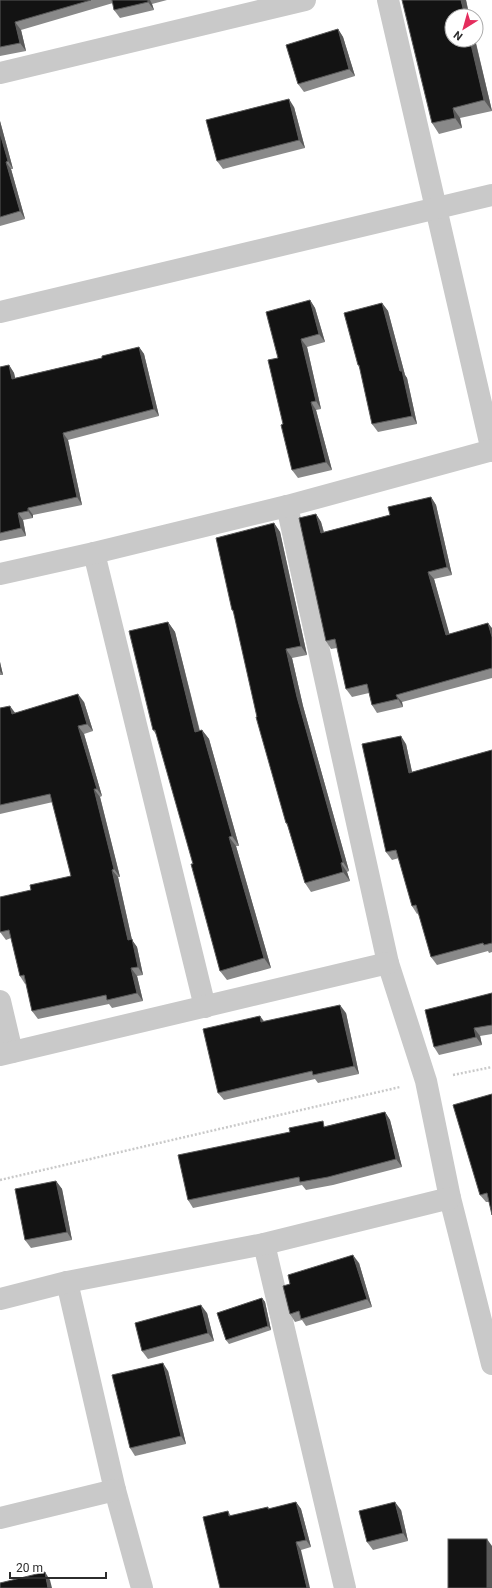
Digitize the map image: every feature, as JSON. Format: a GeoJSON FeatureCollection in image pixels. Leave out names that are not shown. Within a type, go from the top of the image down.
{"type":"FeatureCollection","features":[{"type":"Feature","properties":{"kind":"street"},"geometry":{"type":"LineString","coordinates":[[0,73],[305,0]]}},
{"type":"Feature","properties":{"kind":"street"},"geometry":{"type":"LineString","coordinates":[[0,574],[94,553],[287,506],[492,450],[388,0]]}},
{"type":"Feature","properties":{"kind":"street"},"geometry":{"type":"LineString","coordinates":[[0,312],[436,209],[492,194]]}},
{"type":"Feature","properties":{"kind":"street"},"geometry":{"type":"LineString","coordinates":[[287,506],[388,963],[426,1081],[450,1198],[492,1364]]}},
{"type":"Feature","properties":{"kind":"street"},"geometry":{"type":"LineString","coordinates":[[94,553],[205,1007]]}},
{"type":"Feature","properties":{"kind":"street"},"geometry":{"type":"LineString","coordinates":[[0,1001],[6,1053],[388,963]]}},
{"type":"Feature","properties":{"kind":"street"},"geometry":{"type":"LineString","coordinates":[[0,1299],[67,1282],[264,1244],[450,1198]]}},
{"type":"Feature","properties":{"kind":"street"},"geometry":{"type":"LineString","coordinates":[[264,1244],[345,1588]]}},
{"type":"Feature","properties":{"kind":"street"},"geometry":{"type":"LineString","coordinates":[[67,1282],[116,1490],[142,1588]]}},
{"type":"Feature","properties":{"kind":"street"},"geometry":{"type":"LineString","coordinates":[[0,1518],[116,1490]]}},
{"type":"Feature","properties":{"kind":"path"},"geometry":{"type":"LineString","coordinates":[[0,1180],[492,1067]]}},
{"type":"Feature","properties":{"kind":"building"},"geometry":{"type":"Polygon","coordinates":[[[0,0],[91,0],[15,22],[20,43],[0,47],[0,0]]]}},
{"type":"Feature","properties":{"kind":"building"},"geometry":{"type":"Polygon","coordinates":[[[112,0],[148,0],[148,2],[114,10],[112,0]]]}},
{"type":"Feature","properties":{"kind":"building"},"geometry":{"type":"Polygon","coordinates":[[[402,0],[461,0],[463,8],[444,8],[444,48],[472,48],[484,100],[453,108],[455,118],[432,123],[402,0]]]}},
{"type":"Feature","properties":{"kind":"building"},"geometry":{"type":"Polygon","coordinates":[[[338,29],[349,69],[298,84],[286,45],[338,29]]]}},
{"type":"Feature","properties":{"kind":"building"},"geometry":{"type":"Polygon","coordinates":[[[289,99],[299,140],[217,161],[206,120],[289,99]]]}},
{"type":"Feature","properties":{"kind":"building"},"geometry":{"type":"Polygon","coordinates":[[[0,133],[8,161],[6,162],[20,211],[0,217],[0,133]]]}},
{"type":"Feature","properties":{"kind":"building"},"geometry":{"type":"Polygon","coordinates":[[[310,300],[319,334],[301,339],[316,401],[311,402],[326,462],[292,470],[268,360],[278,358],[266,312],[310,300]]]}},
{"type":"Feature","properties":{"kind":"building"},"geometry":{"type":"Polygon","coordinates":[[[382,303],[400,371],[402,371],[412,416],[372,424],[359,365],[344,313],[382,303]]]}},
{"type":"Feature","properties":{"kind":"building"},"geometry":{"type":"Polygon","coordinates":[[[139,347],[154,409],[63,433],[77,497],[28,508],[28,511],[18,513],[21,528],[0,533],[0,367],[9,365],[12,379],[102,358],[102,356],[139,347]]]}},
{"type":"Feature","properties":{"kind":"building"},"geometry":{"type":"Polygon","coordinates":[[[431,497],[447,567],[428,572],[446,635],[488,623],[492,637],[492,668],[396,695],[398,699],[372,705],[367,684],[346,689],[335,639],[326,641],[299,518],[316,514],[321,533],[390,515],[388,507],[431,497]]]}},
{"type":"Feature","properties":{"kind":"building"},"geometry":{"type":"Polygon","coordinates":[[[274,523],[301,646],[286,649],[297,697],[343,862],[341,863],[343,872],[305,883],[286,823],[256,717],[216,538],[274,523]]]}},
{"type":"Feature","properties":{"kind":"building"},"geometry":{"type":"Polygon","coordinates":[[[168,622],[195,732],[202,730],[232,836],[229,837],[264,958],[220,971],[191,864],[193,864],[155,730],[153,730],[129,631],[168,622]]]}},
{"type":"Feature","properties":{"kind":"building"},"geometry":{"type":"Polygon","coordinates":[[[78,694],[87,724],[78,726],[97,789],[94,789],[114,869],[112,870],[128,940],[132,939],[138,967],[131,968],[137,993],[107,1000],[106,995],[32,1011],[24,975],[20,976],[9,930],[0,932],[0,897],[31,890],[30,885],[71,876],[50,794],[0,805],[0,708],[10,706],[12,714],[78,694]]]}},
{"type":"Feature","properties":{"kind":"building"},"geometry":{"type":"Polygon","coordinates":[[[401,736],[409,773],[492,750],[492,943],[484,945],[483,943],[431,957],[416,905],[412,906],[396,850],[386,852],[362,744],[401,736]]]}},
{"type":"Feature","properties":{"kind":"building"},"geometry":{"type":"Polygon","coordinates":[[[492,993],[492,1025],[474,1028],[476,1037],[434,1047],[425,1010],[492,993]]]}},
{"type":"Feature","properties":{"kind":"building"},"geometry":{"type":"Polygon","coordinates":[[[340,1005],[354,1066],[313,1075],[312,1071],[218,1093],[203,1029],[260,1016],[261,1022],[340,1005]]]}},
{"type":"Feature","properties":{"kind":"building"},"geometry":{"type":"Polygon","coordinates":[[[492,1094],[492,1215],[487,1193],[480,1195],[453,1105],[492,1094]]]}},
{"type":"Feature","properties":{"kind":"building"},"geometry":{"type":"Polygon","coordinates":[[[385,1112],[396,1159],[328,1177],[300,1182],[299,1177],[188,1200],[178,1155],[290,1132],[289,1128],[323,1121],[324,1127],[385,1112]]]}},
{"type":"Feature","properties":{"kind":"building"},"geometry":{"type":"Polygon","coordinates":[[[56,1181],[67,1232],[25,1240],[15,1189],[56,1181]]]}},
{"type":"Feature","properties":{"kind":"building"},"geometry":{"type":"Polygon","coordinates":[[[353,1255],[367,1299],[301,1319],[299,1311],[290,1314],[283,1286],[290,1284],[288,1275],[353,1255]]]}},
{"type":"Feature","properties":{"kind":"building"},"geometry":{"type":"Polygon","coordinates":[[[262,1298],[268,1326],[226,1340],[217,1313],[262,1298]]]}},
{"type":"Feature","properties":{"kind":"building"},"geometry":{"type":"Polygon","coordinates":[[[201,1305],[208,1333],[142,1351],[135,1323],[201,1305]]]}},
{"type":"Feature","properties":{"kind":"building"},"geometry":{"type":"Polygon","coordinates":[[[163,1363],[181,1436],[130,1448],[112,1375],[163,1363]]]}},
{"type":"Feature","properties":{"kind":"building"},"geometry":{"type":"Polygon","coordinates":[[[296,1502],[306,1540],[296,1542],[307,1588],[220,1588],[203,1517],[228,1511],[229,1516],[296,1502]]]}},
{"type":"Feature","properties":{"kind":"building"},"geometry":{"type":"Polygon","coordinates":[[[395,1502],[403,1533],[367,1542],[359,1511],[395,1502]]]}},
{"type":"Feature","properties":{"kind":"building"},"geometry":{"type":"Polygon","coordinates":[[[448,1539],[487,1539],[487,1588],[448,1588],[448,1539]]]}},
{"type":"Feature","properties":{"kind":"building"},"geometry":{"type":"Polygon","coordinates":[[[45,1572],[48,1588],[0,1588],[0,1583],[45,1572]]]}}]}
